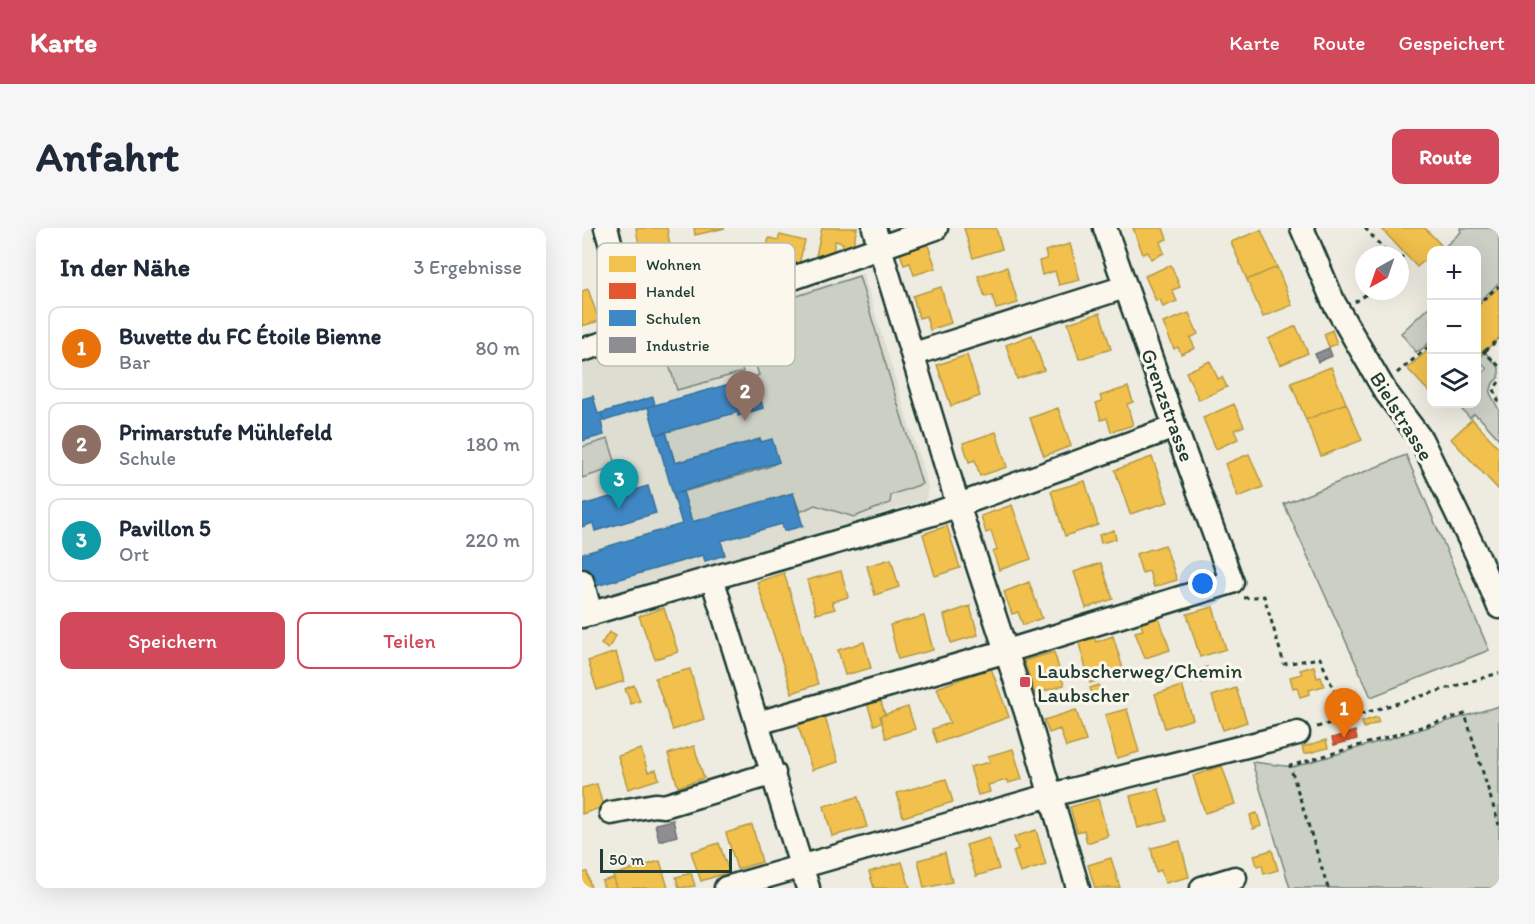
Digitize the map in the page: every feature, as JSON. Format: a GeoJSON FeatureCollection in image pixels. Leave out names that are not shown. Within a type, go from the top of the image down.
{"type":"FeatureCollection","features":[{"type":"Feature","properties":{"kind":"street"},"geometry":{"type":"LineString","coordinates":[[606,228],[610,243]]}},
{"type":"Feature","properties":{"kind":"street"},"geometry":{"type":"LineString","coordinates":[[795,270],[877,238],[936,228]]}},
{"type":"Feature","properties":{"kind":"street","name":"Grenzstrasse"},"geometry":{"type":"LineString","coordinates":[[1105,228],[1232,582]]}},
{"type":"Feature","properties":{"kind":"street","name":"Bielstrasse"},"geometry":{"type":"LineString","coordinates":[[1302,228],[1334,303],[1385,391],[1421,440],[1479,559],[1499,607]]}},
{"type":"Feature","properties":{"kind":"street"},"geometry":{"type":"LineString","coordinates":[[877,238],[958,505],[1007,651],[1078,888]]}},
{"type":"Feature","properties":{"kind":"street"},"geometry":{"type":"LineString","coordinates":[[914,354],[1125,287]]}},
{"type":"Feature","properties":{"kind":"street"},"geometry":{"type":"LineString","coordinates":[[582,350],[597,345]]}},
{"type":"Feature","properties":{"kind":"street"},"geometry":{"type":"LineString","coordinates":[[582,581],[587,615],[958,505],[1175,427]]}},
{"type":"Feature","properties":{"kind":"street"},"geometry":{"type":"LineString","coordinates":[[712,578],[808,888]]}},
{"type":"Feature","properties":{"kind":"street"},"geometry":{"type":"LineString","coordinates":[[758,723],[1007,651],[1232,582]]}},
{"type":"Feature","properties":{"kind":"street"},"geometry":{"type":"LineString","coordinates":[[726,888],[1051,795],[1298,733]]}},
{"type":"Feature","properties":{"kind":"street"},"geometry":{"type":"LineString","coordinates":[[611,813],[655,805],[664,806],[774,773]]}},
{"type":"Feature","properties":{"kind":"street"},"geometry":{"type":"LineString","coordinates":[[1202,888],[1235,878]]}},
{"type":"Feature","properties":{"kind":"path"},"geometry":{"type":"LineString","coordinates":[[1365,228],[1381,246]]}},
{"type":"Feature","properties":{"kind":"path"},"geometry":{"type":"LineString","coordinates":[[1481,302],[1499,286]]}},
{"type":"Feature","properties":{"kind":"path"},"geometry":{"type":"LineString","coordinates":[[1485,351],[1499,339]]}},
{"type":"Feature","properties":{"kind":"path"},"geometry":{"type":"LineString","coordinates":[[1391,379],[1427,348]]}},
{"type":"Feature","properties":{"kind":"path"},"geometry":{"type":"LineString","coordinates":[[1481,348],[1499,366]]}},
{"type":"Feature","properties":{"kind":"path"},"geometry":{"type":"LineString","coordinates":[[1499,382],[1494,389],[1499,403]]}},
{"type":"Feature","properties":{"kind":"path"},"geometry":{"type":"LineString","coordinates":[[1232,582],[1243,598],[1264,596],[1284,664],[1320,658],[1346,718]]}},
{"type":"Feature","properties":{"kind":"path"},"geometry":{"type":"LineString","coordinates":[[1298,733],[1499,673]]}},
{"type":"Feature","properties":{"kind":"path"},"geometry":{"type":"LineString","coordinates":[[1328,888],[1290,766],[1465,714],[1499,825]]}},
{"type":"Feature","properties":{"kind":"shaded area"},"geometry":{"type":"Polygon","coordinates":[[[1460,228],[1499,228],[1499,283],[1481,300],[1481,246],[1445,246],[1461,232],[1460,228]]]}},
{"type":"Feature","properties":{"kind":"shaded area"},"geometry":{"type":"Polygon","coordinates":[[[863,273],[928,486],[926,500],[593,601],[582,563],[582,356],[597,352],[597,366],[795,366],[795,293],[863,273]]]}},
{"type":"Feature","properties":{"kind":"shaded area"},"geometry":{"type":"Polygon","coordinates":[[[859,276],[922,484],[891,495],[890,503],[854,517],[815,505],[800,512],[793,493],[692,522],[683,492],[779,462],[760,439],[675,463],[666,432],[737,412],[739,415],[763,408],[754,377],[759,375],[756,366],[795,366],[795,297],[859,276]]]}},
{"type":"Feature","properties":{"kind":"shaded area"},"geometry":{"type":"Polygon","coordinates":[[[1427,309],[1427,345],[1416,352],[1401,333],[1427,309]]]}},
{"type":"Feature","properties":{"kind":"shaded area"},"geometry":{"type":"Polygon","coordinates":[[[1485,352],[1499,368],[1499,377],[1493,383],[1490,393],[1499,410],[1499,439],[1479,417],[1474,414],[1470,418],[1460,408],[1481,408],[1481,374],[1487,369],[1481,362],[1481,356],[1485,352]]]}},
{"type":"Feature","properties":{"kind":"shaded area"},"geometry":{"type":"Polygon","coordinates":[[[669,366],[741,366],[743,372],[677,390],[669,366]]]}},
{"type":"Feature","properties":{"kind":"shaded area"},"geometry":{"type":"Polygon","coordinates":[[[608,439],[617,467],[582,478],[582,447],[608,439]]]}},
{"type":"Feature","properties":{"kind":"shaded area"},"geometry":{"type":"Polygon","coordinates":[[[1406,455],[1489,650],[1371,697],[1284,504],[1406,455]]]}},
{"type":"Feature","properties":{"kind":"shaded area"},"geometry":{"type":"Polygon","coordinates":[[[1499,706],[1499,888],[1290,888],[1252,762],[1294,767],[1499,706]]]}},
{"type":"Feature","properties":{"kind":"building: Wohnen"},"geometry":{"type":"Polygon","coordinates":[[[636,228],[667,228],[670,243],[639,243],[636,228]]]}},
{"type":"Feature","properties":{"kind":"building: Wohnen"},"geometry":{"type":"Polygon","coordinates":[[[694,228],[725,228],[695,235],[694,228]]]}},
{"type":"Feature","properties":{"kind":"building: Wohnen"},"geometry":{"type":"Polygon","coordinates":[[[822,228],[857,228],[852,249],[842,247],[843,243],[835,241],[832,259],[816,256],[822,228]]]}},
{"type":"Feature","properties":{"kind":"building: Wohnen"},"geometry":{"type":"Polygon","coordinates":[[[964,228],[996,228],[1002,249],[973,258],[964,228]]]}},
{"type":"Feature","properties":{"kind":"building: Wohnen"},"geometry":{"type":"Polygon","coordinates":[[[1133,228],[1163,228],[1167,239],[1160,242],[1164,253],[1151,259],[1148,252],[1143,254],[1133,228]]]}},
{"type":"Feature","properties":{"kind":"building: Wohnen"},"geometry":{"type":"Polygon","coordinates":[[[1381,228],[1425,228],[1441,245],[1427,246],[1427,258],[1417,267],[1409,258],[1409,246],[1398,246],[1381,228]]]}},
{"type":"Feature","properties":{"kind":"building: Wohnen"},"geometry":{"type":"Polygon","coordinates":[[[1261,230],[1277,267],[1247,280],[1231,242],[1261,230]]]}},
{"type":"Feature","properties":{"kind":"building: Wohnen"},"geometry":{"type":"Polygon","coordinates":[[[780,235],[805,241],[798,267],[795,266],[795,243],[768,243],[769,238],[778,240],[780,235]]]}},
{"type":"Feature","properties":{"kind":"building: Wohnen"},"geometry":{"type":"Polygon","coordinates":[[[925,237],[936,268],[914,275],[910,263],[904,265],[898,247],[925,237]]]}},
{"type":"Feature","properties":{"kind":"building: Wohnen"},"geometry":{"type":"Polygon","coordinates":[[[1070,244],[1080,280],[1059,285],[1055,271],[1042,275],[1039,261],[1047,259],[1045,251],[1070,244]]]}},
{"type":"Feature","properties":{"kind":"building: Wohnen"},"geometry":{"type":"Polygon","coordinates":[[[1171,265],[1180,287],[1172,290],[1177,301],[1163,307],[1160,299],[1156,301],[1145,276],[1171,265]]]}},
{"type":"Feature","properties":{"kind":"building: Wohnen"},"geometry":{"type":"Polygon","coordinates":[[[1007,267],[1018,303],[996,309],[992,295],[985,297],[978,276],[1007,267]]]}},
{"type":"Feature","properties":{"kind":"building: Wohnen"},"geometry":{"type":"Polygon","coordinates":[[[1277,267],[1292,305],[1263,317],[1247,280],[1277,267]]]}},
{"type":"Feature","properties":{"kind":"building: Wohnen"},"geometry":{"type":"Polygon","coordinates":[[[941,287],[951,323],[930,330],[926,316],[919,318],[913,296],[941,287]]]}},
{"type":"Feature","properties":{"kind":"building: Wohnen"},"geometry":{"type":"Polygon","coordinates":[[[1499,287],[1499,338],[1481,354],[1481,354],[1481,303],[1499,287]]]}},
{"type":"Feature","properties":{"kind":"building: Wohnen"},"geometry":{"type":"Polygon","coordinates":[[[588,289],[597,322],[582,326],[582,291],[588,289]]]}},
{"type":"Feature","properties":{"kind":"building: Wohnen"},"geometry":{"type":"Polygon","coordinates":[[[1100,313],[1111,349],[1079,359],[1068,323],[1100,313]]]}},
{"type":"Feature","properties":{"kind":"building: Wohnen"},"geometry":{"type":"Polygon","coordinates":[[[1189,313],[1198,334],[1190,338],[1195,348],[1181,354],[1178,347],[1174,349],[1163,323],[1189,313]]]}},
{"type":"Feature","properties":{"kind":"building: Wohnen"},"geometry":{"type":"Polygon","coordinates":[[[1296,326],[1308,353],[1280,365],[1268,339],[1296,326]]]}},
{"type":"Feature","properties":{"kind":"building: Wohnen"},"geometry":{"type":"Polygon","coordinates":[[[1332,330],[1337,344],[1329,347],[1324,334],[1332,330]]]}},
{"type":"Feature","properties":{"kind":"building: Wohnen"},"geometry":{"type":"Polygon","coordinates":[[[1032,335],[1044,370],[1017,379],[1006,345],[1032,335]]]}},
{"type":"Feature","properties":{"kind":"building: Wohnen"},"geometry":{"type":"Polygon","coordinates":[[[1427,351],[1427,390],[1407,368],[1427,351]]]}},
{"type":"Feature","properties":{"kind":"building: Wohnen"},"geometry":{"type":"Polygon","coordinates":[[[967,355],[980,396],[951,406],[937,365],[967,355]]]}},
{"type":"Feature","properties":{"kind":"building: Wohnen"},"geometry":{"type":"Polygon","coordinates":[[[1210,361],[1218,379],[1222,377],[1227,387],[1199,400],[1186,372],[1210,361]]]}},
{"type":"Feature","properties":{"kind":"building: Wohnen"},"geometry":{"type":"Polygon","coordinates":[[[1331,367],[1346,403],[1306,420],[1291,383],[1331,367]]]}},
{"type":"Feature","properties":{"kind":"building: Wohnen"},"geometry":{"type":"Polygon","coordinates":[[[1128,387],[1133,402],[1127,404],[1133,425],[1111,432],[1107,418],[1101,420],[1096,403],[1102,401],[1100,396],[1128,387]]]}},
{"type":"Feature","properties":{"kind":"building: Wohnen"},"geometry":{"type":"Polygon","coordinates":[[[1346,403],[1362,440],[1321,456],[1306,420],[1346,403]]]}},
{"type":"Feature","properties":{"kind":"building: Wohnen"},"geometry":{"type":"Polygon","coordinates":[[[1234,404],[1244,426],[1234,430],[1238,439],[1216,449],[1203,418],[1234,404]]]}},
{"type":"Feature","properties":{"kind":"building: Wohnen"},"geometry":{"type":"Polygon","coordinates":[[[1058,408],[1071,446],[1044,456],[1030,418],[1058,408]]]}},
{"type":"Feature","properties":{"kind":"building: Wohnen"},"geometry":{"type":"Polygon","coordinates":[[[1472,419],[1499,448],[1499,490],[1451,439],[1472,419]]]}},
{"type":"Feature","properties":{"kind":"building: Wohnen"},"geometry":{"type":"Polygon","coordinates":[[[996,432],[1007,467],[980,476],[975,460],[969,462],[963,443],[996,432]]]}},
{"type":"Feature","properties":{"kind":"building: Wohnen"},"geometry":{"type":"Polygon","coordinates":[[[1249,454],[1263,487],[1238,497],[1225,464],[1249,454]]]}},
{"type":"Feature","properties":{"kind":"building: Wohnen"},"geometry":{"type":"Polygon","coordinates":[[[1152,457],[1168,502],[1130,514],[1115,470],[1152,457]]]}},
{"type":"Feature","properties":{"kind":"building: Wohnen"},"geometry":{"type":"Polygon","coordinates":[[[1085,481],[1098,525],[1065,536],[1051,491],[1085,481]]]}},
{"type":"Feature","properties":{"kind":"building: Wohnen"},"geometry":{"type":"Polygon","coordinates":[[[1012,505],[1031,559],[999,570],[993,552],[997,550],[991,531],[986,533],[981,516],[1012,505]]]}},
{"type":"Feature","properties":{"kind":"building: Wohnen"},"geometry":{"type":"Polygon","coordinates":[[[947,526],[960,568],[935,576],[923,534],[947,526]]]}},
{"type":"Feature","properties":{"kind":"building: Wohnen"},"geometry":{"type":"Polygon","coordinates":[[[1114,530],[1116,539],[1101,543],[1099,535],[1114,530]]]}},
{"type":"Feature","properties":{"kind":"building: Wohnen"},"geometry":{"type":"Polygon","coordinates":[[[1165,545],[1177,580],[1154,587],[1149,571],[1142,573],[1136,554],[1165,545]]]}},
{"type":"Feature","properties":{"kind":"building: Wohnen"},"geometry":{"type":"Polygon","coordinates":[[[891,559],[899,587],[875,595],[867,566],[891,559]]]}},
{"type":"Feature","properties":{"kind":"building: Wohnen"},"geometry":{"type":"Polygon","coordinates":[[[1101,563],[1113,599],[1086,608],[1074,572],[1101,563]]]}},
{"type":"Feature","properties":{"kind":"building: Wohnen"},"geometry":{"type":"Polygon","coordinates":[[[841,571],[848,597],[832,602],[835,609],[816,614],[807,580],[841,571]]]}},
{"type":"Feature","properties":{"kind":"building: Wohnen"},"geometry":{"type":"Polygon","coordinates":[[[784,573],[818,684],[792,693],[757,582],[784,573]]]}},
{"type":"Feature","properties":{"kind":"building: Wohnen"},"geometry":{"type":"Polygon","coordinates":[[[1029,582],[1042,618],[1023,625],[1018,612],[1012,614],[1004,592],[1029,582]]]}},
{"type":"Feature","properties":{"kind":"building: Wohnen"},"geometry":{"type":"Polygon","coordinates":[[[970,606],[978,635],[951,643],[944,615],[970,606]]]}},
{"type":"Feature","properties":{"kind":"building: Wohnen"},"geometry":{"type":"Polygon","coordinates":[[[1213,607],[1226,649],[1200,657],[1187,614],[1213,607]]]}},
{"type":"Feature","properties":{"kind":"building: Wohnen"},"geometry":{"type":"Polygon","coordinates":[[[664,608],[678,652],[655,659],[639,616],[664,608]]]}},
{"type":"Feature","properties":{"kind":"building: Wohnen"},"geometry":{"type":"Polygon","coordinates":[[[1158,615],[1170,650],[1145,658],[1135,632],[1143,630],[1140,622],[1158,615]]]}},
{"type":"Feature","properties":{"kind":"building: Wohnen"},"geometry":{"type":"Polygon","coordinates":[[[924,616],[933,650],[898,659],[890,625],[924,616]]]}},
{"type":"Feature","properties":{"kind":"building: Wohnen"},"geometry":{"type":"Polygon","coordinates":[[[609,632],[616,636],[608,649],[601,644],[609,632]]]}},
{"type":"Feature","properties":{"kind":"building: Wohnen"},"geometry":{"type":"Polygon","coordinates":[[[1094,634],[1096,642],[1113,636],[1124,672],[1090,683],[1078,640],[1094,634]]]}},
{"type":"Feature","properties":{"kind":"building: Wohnen"},"geometry":{"type":"Polygon","coordinates":[[[864,642],[871,668],[845,675],[838,650],[864,642]]]}},
{"type":"Feature","properties":{"kind":"building: Wohnen"},"geometry":{"type":"Polygon","coordinates":[[[616,652],[624,681],[597,690],[588,661],[616,652]]]}},
{"type":"Feature","properties":{"kind":"building: Wohnen"},"geometry":{"type":"Polygon","coordinates":[[[1054,652],[1064,685],[1035,694],[1024,661],[1054,652]]]}},
{"type":"Feature","properties":{"kind":"building: Wohnen"},"geometry":{"type":"Polygon","coordinates":[[[1314,666],[1317,678],[1321,677],[1324,686],[1309,690],[1310,694],[1300,697],[1297,687],[1293,688],[1290,677],[1302,674],[1300,670],[1314,666]]]}},
{"type":"Feature","properties":{"kind":"building: Wohnen"},"geometry":{"type":"Polygon","coordinates":[[[1207,667],[1211,679],[1202,682],[1198,670],[1207,667]]]}},
{"type":"Feature","properties":{"kind":"building: Wohnen"},"geometry":{"type":"Polygon","coordinates":[[[991,668],[1009,717],[937,743],[932,729],[950,723],[937,688],[991,668]]]}},
{"type":"Feature","properties":{"kind":"building: Wohnen"},"geometry":{"type":"Polygon","coordinates":[[[690,669],[704,719],[673,730],[655,678],[690,669]]]}},
{"type":"Feature","properties":{"kind":"building: Wohnen"},"geometry":{"type":"Polygon","coordinates":[[[634,685],[640,701],[631,704],[625,689],[634,685]]]}},
{"type":"Feature","properties":{"kind":"building: Wohnen"},"geometry":{"type":"Polygon","coordinates":[[[1099,685],[1104,701],[1095,703],[1090,688],[1099,685]]]}},
{"type":"Feature","properties":{"kind":"building: Wohnen"},"geometry":{"type":"Polygon","coordinates":[[[1182,686],[1193,719],[1165,728],[1155,694],[1182,686]]]}},
{"type":"Feature","properties":{"kind":"building: Wohnen"},"geometry":{"type":"Polygon","coordinates":[[[1236,688],[1247,722],[1223,730],[1212,696],[1236,688]]]}},
{"type":"Feature","properties":{"kind":"building: Wohnen"},"geometry":{"type":"Polygon","coordinates":[[[879,695],[885,715],[880,716],[882,722],[874,725],[866,700],[879,695]]]}},
{"type":"Feature","properties":{"kind":"building: Wohnen"},"geometry":{"type":"Polygon","coordinates":[[[908,707],[915,729],[886,738],[880,716],[908,707]]]}},
{"type":"Feature","properties":{"kind":"building: Wohnen"},"geometry":{"type":"Polygon","coordinates":[[[1127,709],[1139,752],[1117,758],[1105,715],[1127,709]]]}},
{"type":"Feature","properties":{"kind":"building: Wohnen"},"geometry":{"type":"Polygon","coordinates":[[[1076,710],[1086,741],[1066,747],[1060,729],[1049,733],[1044,720],[1076,710]]]}},
{"type":"Feature","properties":{"kind":"building: Wohnen"},"geometry":{"type":"Polygon","coordinates":[[[825,717],[838,762],[812,770],[798,725],[825,717]]]}},
{"type":"Feature","properties":{"kind":"building: Wohnen"},"geometry":{"type":"Polygon","coordinates":[[[1377,717],[1379,722],[1364,728],[1362,722],[1377,717]]]}},
{"type":"Feature","properties":{"kind":"building: Wohnen"},"geometry":{"type":"Polygon","coordinates":[[[1326,740],[1328,748],[1304,754],[1302,747],[1326,740]]]}},
{"type":"Feature","properties":{"kind":"building: Wohnen"},"geometry":{"type":"Polygon","coordinates":[[[694,746],[704,778],[678,787],[668,754],[694,746]]]}},
{"type":"Feature","properties":{"kind":"building: Wohnen"},"geometry":{"type":"Polygon","coordinates":[[[641,749],[648,772],[656,770],[659,779],[628,789],[618,756],[641,749]]]}},
{"type":"Feature","properties":{"kind":"building: Wohnen"},"geometry":{"type":"Polygon","coordinates":[[[1013,749],[1022,779],[988,785],[990,792],[978,795],[970,767],[990,762],[988,756],[1013,749]]]}},
{"type":"Feature","properties":{"kind":"building: Wohnen"},"geometry":{"type":"Polygon","coordinates":[[[1222,766],[1235,804],[1205,813],[1193,776],[1222,766]]]}},
{"type":"Feature","properties":{"kind":"building: Wohnen"},"geometry":{"type":"Polygon","coordinates":[[[946,779],[953,802],[903,817],[897,793],[946,779]]]}},
{"type":"Feature","properties":{"kind":"building: Wohnen"},"geometry":{"type":"Polygon","coordinates":[[[597,784],[603,807],[582,814],[582,788],[597,784]]]}},
{"type":"Feature","properties":{"kind":"building: Wohnen"},"geometry":{"type":"Polygon","coordinates":[[[1159,789],[1167,821],[1138,828],[1130,796],[1159,789]]]}},
{"type":"Feature","properties":{"kind":"building: Wohnen"},"geometry":{"type":"Polygon","coordinates":[[[858,797],[867,827],[832,836],[824,806],[858,797]]]}},
{"type":"Feature","properties":{"kind":"building: Wohnen"},"geometry":{"type":"Polygon","coordinates":[[[1098,799],[1108,836],[1087,843],[1084,830],[1077,832],[1070,807],[1098,799]]]}},
{"type":"Feature","properties":{"kind":"building: Wohnen"},"geometry":{"type":"Polygon","coordinates":[[[1257,813],[1261,826],[1253,829],[1250,815],[1257,813]]]}},
{"type":"Feature","properties":{"kind":"building: Wohnen"},"geometry":{"type":"Polygon","coordinates":[[[752,825],[762,862],[737,869],[726,833],[752,825]]]}},
{"type":"Feature","properties":{"kind":"building: Wohnen"},"geometry":{"type":"Polygon","coordinates":[[[1036,830],[1046,865],[1020,873],[1013,851],[1018,849],[1014,837],[1036,830]]]}},
{"type":"Feature","properties":{"kind":"building: Wohnen"},"geometry":{"type":"Polygon","coordinates":[[[989,838],[999,869],[976,876],[966,845],[989,838]]]}},
{"type":"Feature","properties":{"kind":"building: Wohnen"},"geometry":{"type":"Polygon","coordinates":[[[1180,841],[1189,877],[1165,883],[1161,870],[1156,872],[1151,848],[1180,841]]]}},
{"type":"Feature","properties":{"kind":"building: Wohnen"},"geometry":{"type":"Polygon","coordinates":[[[719,843],[729,872],[701,881],[691,852],[719,843]]]}},
{"type":"Feature","properties":{"kind":"building: Wohnen"},"geometry":{"type":"Polygon","coordinates":[[[1272,850],[1278,870],[1264,874],[1262,865],[1257,866],[1254,855],[1272,850]]]}},
{"type":"Feature","properties":{"kind":"building: Wohnen"},"geometry":{"type":"Polygon","coordinates":[[[945,853],[952,882],[924,888],[918,860],[945,853]]]}},
{"type":"Feature","properties":{"kind":"building: Wohnen"},"geometry":{"type":"Polygon","coordinates":[[[1111,858],[1120,888],[1095,888],[1088,865],[1111,858]]]}},
{"type":"Feature","properties":{"kind":"building: Wohnen"},"geometry":{"type":"Polygon","coordinates":[[[660,861],[668,888],[617,888],[613,875],[660,861]]]}},
{"type":"Feature","properties":{"kind":"building: Wohnen"},"geometry":{"type":"Polygon","coordinates":[[[902,862],[910,888],[874,888],[869,872],[902,862]]]}},
{"type":"Feature","properties":{"kind":"building: Wohnen"},"geometry":{"type":"Polygon","coordinates":[[[587,872],[591,888],[582,888],[582,873],[587,872]]]}},
{"type":"Feature","properties":{"kind":"building: Wohnen"},"geometry":{"type":"Polygon","coordinates":[[[691,873],[695,886],[679,888],[676,877],[691,873]]]}},
{"type":"Feature","properties":{"kind":"building: Wohnen"},"geometry":{"type":"Polygon","coordinates":[[[613,878],[616,888],[604,888],[602,881],[613,878]]]}},
{"type":"Feature","properties":{"kind":"building: Handel"},"geometry":{"type":"Polygon","coordinates":[[[1355,731],[1357,739],[1334,745],[1332,738],[1355,731]]]}},
{"type":"Feature","properties":{"kind":"building: Schulen"},"geometry":{"type":"Polygon","coordinates":[[[754,377],[763,408],[738,416],[738,412],[656,435],[648,407],[754,377]]]}},
{"type":"Feature","properties":{"kind":"building: Schulen"},"geometry":{"type":"Polygon","coordinates":[[[593,396],[598,414],[601,413],[604,421],[601,421],[604,435],[582,441],[582,399],[593,396]]]}},
{"type":"Feature","properties":{"kind":"building: Schulen"},"geometry":{"type":"Polygon","coordinates":[[[653,397],[655,405],[604,421],[601,413],[653,397]]]}},
{"type":"Feature","properties":{"kind":"building: Schulen"},"geometry":{"type":"Polygon","coordinates":[[[666,432],[675,463],[760,439],[761,442],[772,439],[779,462],[673,494],[656,435],[666,432]]]}},
{"type":"Feature","properties":{"kind":"building: Schulen"},"geometry":{"type":"Polygon","coordinates":[[[648,486],[656,513],[595,531],[593,523],[582,527],[582,505],[648,486]]]}},
{"type":"Feature","properties":{"kind":"building: Schulen"},"geometry":{"type":"Polygon","coordinates":[[[683,492],[692,522],[793,493],[803,526],[784,531],[782,524],[721,541],[725,555],[705,561],[703,555],[589,588],[582,563],[582,554],[682,524],[673,494],[683,492]]]}},
{"type":"Feature","properties":{"kind":"building: Industrie"},"geometry":{"type":"Polygon","coordinates":[[[1329,348],[1332,356],[1318,362],[1315,354],[1329,348]]]}},
{"type":"Feature","properties":{"kind":"building: Industrie"},"geometry":{"type":"Polygon","coordinates":[[[673,820],[677,836],[659,841],[655,824],[673,820]]]}},
{"type":"Feature","properties":{"kind":"place","name":"Primarstufe Mühlefeld"},"geometry":{"type":"Point","coordinates":[745,421]}},
{"type":"Feature","properties":{"kind":"place","name":"Pavillon 5"},"geometry":{"type":"Point","coordinates":[619,509]}},
{"type":"Feature","properties":{"kind":"place","name":"Laubscherweg/Chemin Laubscher"},"geometry":{"type":"Point","coordinates":[1025,682]}},
{"type":"Feature","properties":{"kind":"place","name":"Buvette du FC Étoile Bienne"},"geometry":{"type":"Point","coordinates":[1344,738]}}]}
